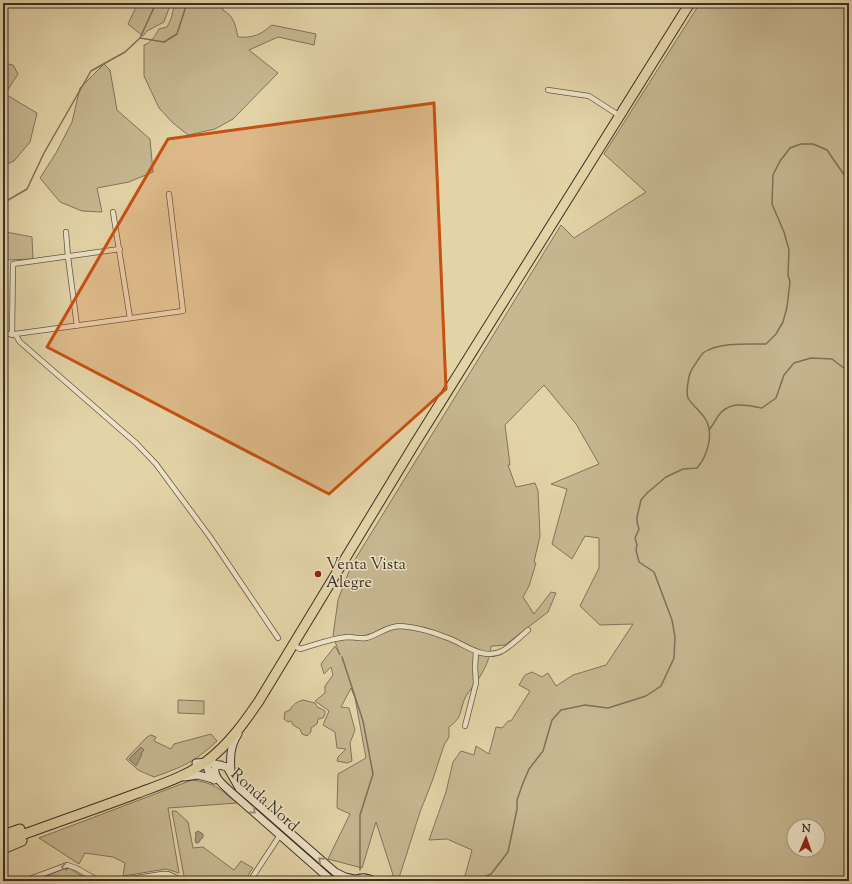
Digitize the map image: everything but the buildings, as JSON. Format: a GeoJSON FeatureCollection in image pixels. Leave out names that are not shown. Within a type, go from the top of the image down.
{"type":"FeatureCollection","features":[{"type":"Feature","properties":{"kind":"highway"},"geometry":{"type":"LineString","coordinates":[[3,835],[76,814],[168,782],[207,762],[234,736],[246,720],[414,445],[690,3]]}},
{"type":"Feature","properties":{"kind":"highway"},"geometry":{"type":"LineString","coordinates":[[3,842],[158,782],[196,763],[215,749],[240,722],[290,648]]}},
{"type":"Feature","properties":{"kind":"highway"},"geometry":{"type":"LineString","coordinates":[[3,849],[76,814]]}},
{"type":"Feature","properties":{"kind":"main road"},"geometry":{"type":"LineString","coordinates":[[231,772],[230,760],[232,747],[246,720]]}},
{"type":"Feature","properties":{"kind":"main road"},"geometry":{"type":"LineString","coordinates":[[213,779],[206,767],[207,762],[215,749]]}},
{"type":"Feature","properties":{"kind":"main road"},"geometry":{"type":"LineString","coordinates":[[196,763],[207,762],[222,765]]}},
{"type":"Feature","properties":{"kind":"main road","name":"Ronda Nord"},"geometry":{"type":"LineString","coordinates":[[332,881],[224,785],[214,774],[215,768],[218,765],[226,767],[231,772],[239,788],[335,872],[353,880],[366,878],[374,881]]}},
{"type":"Feature","properties":{"kind":"main road"},"geometry":{"type":"LineString","coordinates":[[168,782],[190,775],[198,775],[213,779],[224,785]]}},
{"type":"Feature","properties":{"kind":"street"},"geometry":{"type":"LineString","coordinates":[[548,90],[589,96],[620,116]]}},
{"type":"Feature","properties":{"kind":"street"},"geometry":{"type":"LineString","coordinates":[[3,334],[77,326],[183,311],[169,194]]}},
{"type":"Feature","properties":{"kind":"street"},"geometry":{"type":"LineString","coordinates":[[113,212],[130,318]]}},
{"type":"Feature","properties":{"kind":"street"},"geometry":{"type":"LineString","coordinates":[[66,232],[77,326]]}},
{"type":"Feature","properties":{"kind":"street"},"geometry":{"type":"LineString","coordinates":[[120,249],[13,264],[13,334],[20,342],[136,443],[156,464],[210,537],[278,638]]}},
{"type":"Feature","properties":{"kind":"street"},"geometry":{"type":"LineString","coordinates":[[290,648],[300,649],[347,637],[364,638],[375,635],[387,628],[402,626],[446,637],[476,652],[491,654],[501,651],[528,630]]}},
{"type":"Feature","properties":{"kind":"street"},"geometry":{"type":"LineString","coordinates":[[465,726],[476,683],[476,652]]}},
{"type":"Feature","properties":{"kind":"street"},"geometry":{"type":"LineString","coordinates":[[250,881],[280,835]]}},
{"type":"Feature","properties":{"kind":"street"},"geometry":{"type":"LineString","coordinates":[[24,881],[67,865],[76,868],[99,881]]}},
{"type":"Feature","properties":{"kind":"street"},"geometry":{"type":"LineString","coordinates":[[118,881],[168,874],[183,881]]}},
{"type":"Feature","properties":{"kind":"highlighted area"},"geometry":{"type":"Polygon","coordinates":[[[434,103],[446,389],[329,494],[47,347],[168,139],[434,103]]]}},
{"type":"Feature","properties":{"kind":"shaded area"},"geometry":{"type":"Polygon","coordinates":[[[138,3],[171,3],[164,22],[147,31],[143,36],[128,24],[138,3]]]}},
{"type":"Feature","properties":{"kind":"shaded area"},"geometry":{"type":"Polygon","coordinates":[[[175,3],[221,3],[223,10],[230,15],[234,22],[238,37],[256,35],[272,25],[316,34],[314,45],[278,37],[249,50],[278,73],[233,119],[215,129],[188,135],[173,123],[159,108],[144,76],[144,45],[151,41],[159,29],[167,27],[171,19],[175,3]]]}},
{"type":"Feature","properties":{"kind":"shaded area"},"geometry":{"type":"Polygon","coordinates":[[[700,3],[849,3],[849,881],[449,881],[465,876],[472,850],[447,839],[429,840],[446,792],[453,762],[461,751],[474,755],[476,746],[489,754],[496,727],[502,728],[508,721],[511,721],[530,691],[519,685],[525,675],[532,672],[542,677],[548,673],[556,686],[573,675],[606,665],[633,624],[600,625],[580,606],[599,568],[599,538],[585,536],[572,559],[552,544],[567,489],[551,484],[599,464],[576,424],[544,385],[505,425],[510,465],[508,465],[516,487],[535,483],[538,491],[540,536],[534,562],[536,563],[529,586],[523,597],[534,614],[551,592],[556,593],[548,612],[505,645],[491,646],[489,658],[484,670],[468,692],[459,717],[449,727],[449,737],[444,745],[420,812],[398,881],[395,881],[376,822],[362,868],[328,859],[350,814],[337,808],[338,774],[366,758],[355,698],[351,688],[341,707],[349,708],[355,730],[350,743],[352,761],[347,763],[337,761],[338,757],[346,749],[337,748],[335,732],[323,725],[329,711],[315,701],[325,693],[325,686],[333,675],[331,667],[324,674],[321,664],[335,646],[340,655],[333,636],[338,600],[351,566],[561,225],[574,238],[646,192],[604,154],[700,3]]]}},
{"type":"Feature","properties":{"kind":"shaded area"},"geometry":{"type":"Polygon","coordinates":[[[3,63],[13,65],[18,74],[5,94],[37,113],[30,142],[14,161],[3,166],[3,63]]]}},
{"type":"Feature","properties":{"kind":"shaded area"},"geometry":{"type":"Polygon","coordinates":[[[104,64],[110,70],[117,110],[150,139],[153,172],[129,182],[97,188],[102,212],[82,211],[60,202],[40,178],[56,153],[72,122],[80,88],[104,64]]]}},
{"type":"Feature","properties":{"kind":"shaded area"},"geometry":{"type":"Polygon","coordinates":[[[6,232],[32,237],[33,259],[5,260],[6,232]]]}},
{"type":"Feature","properties":{"kind":"shaded area"},"geometry":{"type":"Polygon","coordinates":[[[178,700],[204,701],[204,714],[178,713],[178,700]]]}},
{"type":"Feature","properties":{"kind":"shaded area"},"geometry":{"type":"Polygon","coordinates":[[[303,700],[315,703],[318,708],[325,711],[323,718],[318,719],[317,724],[311,728],[311,732],[307,736],[302,734],[300,729],[293,725],[291,721],[288,722],[284,719],[285,712],[303,700]]]}},
{"type":"Feature","properties":{"kind":"shaded area"},"geometry":{"type":"Polygon","coordinates":[[[211,734],[217,741],[202,754],[180,767],[154,777],[138,770],[126,759],[147,737],[151,735],[156,737],[154,741],[171,749],[174,744],[211,734]]]}},
{"type":"Feature","properties":{"kind":"shaded area"},"geometry":{"type":"Polygon","coordinates":[[[141,747],[144,750],[141,753],[142,754],[136,766],[129,759],[141,747]]]}},
{"type":"Feature","properties":{"kind":"shaded area"},"geometry":{"type":"Polygon","coordinates":[[[192,780],[217,787],[237,803],[168,808],[179,873],[166,869],[123,876],[125,863],[113,857],[85,853],[79,864],[39,838],[192,780]]]}},
{"type":"Feature","properties":{"kind":"shaded area"},"geometry":{"type":"Polygon","coordinates":[[[172,811],[176,811],[188,822],[193,848],[203,847],[234,870],[241,861],[253,868],[244,881],[191,881],[184,876],[172,811]]]}},
{"type":"Feature","properties":{"kind":"shaded area"},"geometry":{"type":"Polygon","coordinates":[[[198,831],[203,834],[203,837],[198,843],[196,843],[195,833],[198,831]]]}},
{"type":"Feature","properties":{"kind":"shaded area"},"geometry":{"type":"Polygon","coordinates":[[[69,868],[90,881],[36,881],[63,869],[69,868]]]}},
{"type":"Feature","properties":{"kind":"waterway"},"geometry":{"type":"LineString","coordinates":[[3,203],[27,189],[44,153],[91,71],[125,52],[140,38],[156,3]]}},
{"type":"Feature","properties":{"kind":"waterway"},"geometry":{"type":"LineString","coordinates":[[140,38],[164,42],[177,34],[187,3]]}},
{"type":"Feature","properties":{"kind":"waterway"},"geometry":{"type":"LineString","coordinates":[[473,881],[491,874],[508,852],[517,809],[517,800],[523,783],[529,769],[543,751],[552,720],[561,710],[585,705],[608,708],[646,696],[661,686],[674,658],[675,637],[672,620],[654,572],[639,562],[636,550],[637,545],[635,538],[639,529],[637,517],[641,500],[666,477],[683,469],[697,468],[707,450],[710,436],[707,423],[704,417],[690,401],[687,393],[690,373],[701,355],[709,349],[725,345],[766,344],[776,334],[783,322],[787,307],[790,282],[788,275],[789,250],[784,232],[772,204],[773,175],[780,161],[790,148],[801,144],[813,144],[827,150],[849,182]]}},
{"type":"Feature","properties":{"kind":"waterway"},"geometry":{"type":"LineString","coordinates":[[709,430],[718,416],[728,408],[738,405],[762,408],[776,398],[784,375],[794,363],[811,358],[832,359],[849,372]]}},
{"type":"Feature","properties":{"kind":"waterway"},"geometry":{"type":"LineString","coordinates":[[342,657],[363,721],[373,774],[360,815],[360,870]]}},
{"type":"Feature","properties":{"kind":"place","name":"Venta Vista Alegre"},"geometry":{"type":"Point","coordinates":[318,574]}}]}
